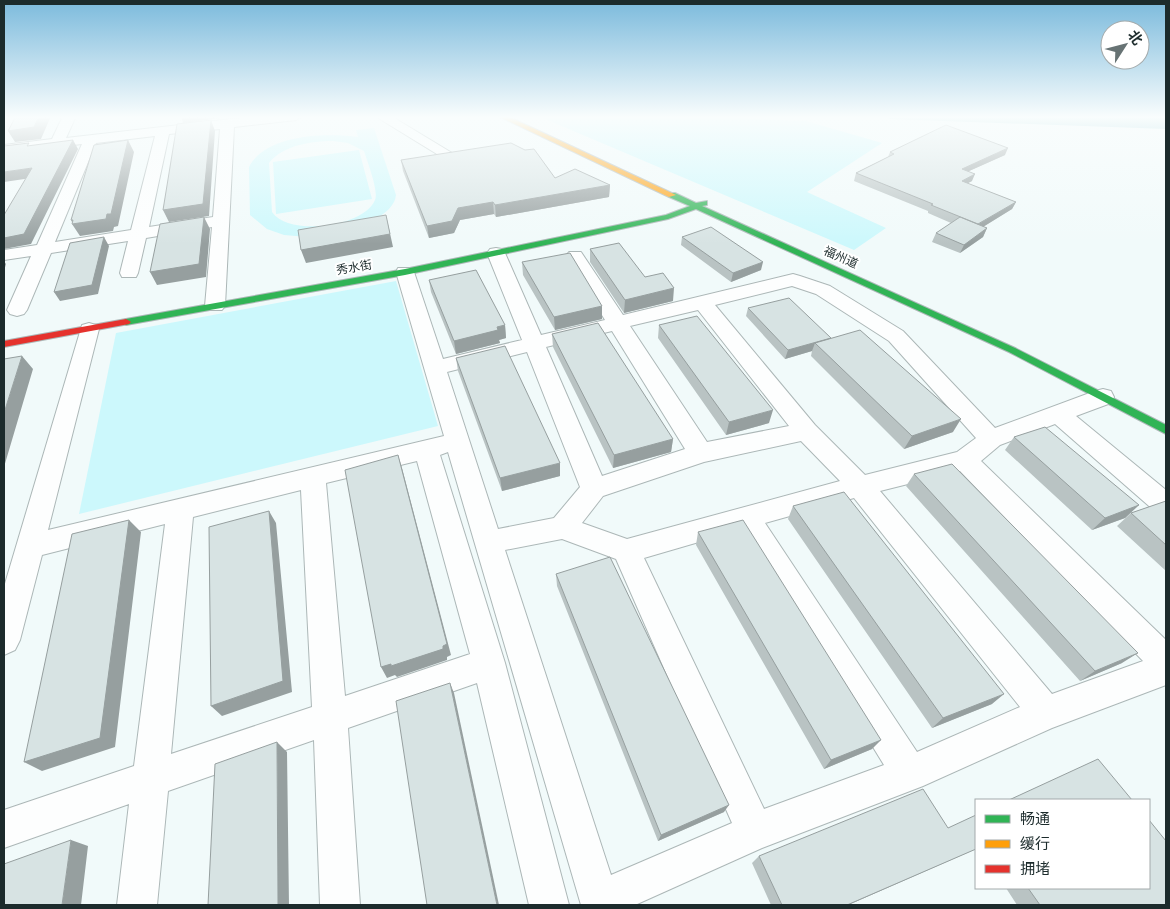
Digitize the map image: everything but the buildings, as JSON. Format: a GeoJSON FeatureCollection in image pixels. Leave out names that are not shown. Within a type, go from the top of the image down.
{"type":"FeatureCollection","features":[{"type":"Feature","properties":{"kind":"main road","name":"福州道"},"geometry":{"type":"LineString","coordinates":[[596,158],[1022,344],[1166,419]]}},
{"type":"Feature","properties":{"kind":"main road","name":"福州道"},"geometry":{"type":"LineString","coordinates":[[604,158],[1003,346],[1166,430]]}},
{"type":"Feature","properties":{"kind":"main road","name":"秀水街"},"geometry":{"type":"LineString","coordinates":[[4,344],[496,254],[668,217],[701,205]]}},
{"type":"Feature","properties":{"kind":"street"},"geometry":{"type":"LineString","coordinates":[[17,310],[83,158]]}},
{"type":"Feature","properties":{"kind":"street"},"geometry":{"type":"LineString","coordinates":[[129,273],[157,158]]}},
{"type":"Feature","properties":{"kind":"street"},"geometry":{"type":"LineString","coordinates":[[215,306],[225,158]]}},
{"type":"Feature","properties":{"kind":"street"},"geometry":{"type":"LineString","coordinates":[[4,255],[220,221]]}},
{"type":"Feature","properties":{"kind":"street"},"geometry":{"type":"LineString","coordinates":[[496,254],[594,489]]}},
{"type":"Feature","properties":{"kind":"street"},"geometry":{"type":"LineString","coordinates":[[575,256],[701,453]]}},
{"type":"Feature","properties":{"kind":"street"},"geometry":{"type":"LineString","coordinates":[[405,272],[600,903],[754,832],[910,774],[1046,712],[1166,669]]}},
{"type":"Feature","properties":{"kind":"street"},"geometry":{"type":"LineString","coordinates":[[435,368],[793,280],[823,290],[896,336],[991,439]]}},
{"type":"Feature","properties":{"kind":"street"},"geometry":{"type":"LineString","coordinates":[[702,302],[806,431],[860,486],[1046,712]]}},
{"type":"Feature","properties":{"kind":"street"},"geometry":{"type":"LineString","coordinates":[[4,640],[19,563],[89,329]]}},
{"type":"Feature","properties":{"kind":"street"},"geometry":{"type":"LineString","coordinates":[[489,542],[562,528],[627,551],[860,486],[965,460],[991,439],[1103,397]]}},
{"type":"Feature","properties":{"kind":"street"},"geometry":{"type":"LineString","coordinates":[[1058,414],[1166,505]]}},
{"type":"Feature","properties":{"kind":"street"},"geometry":{"type":"LineString","coordinates":[[562,528],[594,489],[701,453],[806,431]]}},
{"type":"Feature","properties":{"kind":"street"},"geometry":{"type":"LineString","coordinates":[[19,563],[180,510],[426,448],[458,442]]}},
{"type":"Feature","properties":{"kind":"street"},"geometry":{"type":"LineString","coordinates":[[426,448],[489,663],[549,905]]}},
{"type":"Feature","properties":{"kind":"street"},"geometry":{"type":"LineString","coordinates":[[965,460],[1166,662]]}},
{"type":"Feature","properties":{"kind":"street"},"geometry":{"type":"LineString","coordinates":[[313,477],[330,717],[340,905]]}},
{"type":"Feature","properties":{"kind":"street"},"geometry":{"type":"LineString","coordinates":[[138,905],[180,510]]}},
{"type":"Feature","properties":{"kind":"street"},"geometry":{"type":"LineString","coordinates":[[747,518],[910,774]]}},
{"type":"Feature","properties":{"kind":"street"},"geometry":{"type":"LineString","coordinates":[[627,551],[754,832]]}},
{"type":"Feature","properties":{"kind":"street"},"geometry":{"type":"LineString","coordinates":[[4,829],[489,663]]}},
{"type":"Feature","properties":{"kind":"shaded area"},"geometry":{"type":"Polygon","coordinates":[[[255,158],[274,158],[269,163],[272,212],[281,220],[294,224],[309,226],[342,222],[357,217],[368,209],[376,196],[366,158],[384,158],[396,195],[392,206],[376,219],[308,237],[284,235],[267,229],[250,215],[249,167],[255,158]]]}},
{"type":"Feature","properties":{"kind":"shaded area"},"geometry":{"type":"Polygon","coordinates":[[[299,158],[361,158],[372,199],[276,214],[273,162],[299,158]]]}},
{"type":"Feature","properties":{"kind":"shaded area"},"geometry":{"type":"Polygon","coordinates":[[[638,158],[858,158],[807,192],[886,228],[854,250],[638,158]]]}},
{"type":"Feature","properties":{"kind":"shaded area"},"geometry":{"type":"Polygon","coordinates":[[[396,281],[438,426],[79,514],[116,333],[396,281]]]}},
{"type":"Feature","properties":{"kind":"traffic: fast"},"geometry":{"type":"LineString","coordinates":[[672,195],[1012,350],[1166,430]]}},
{"type":"Feature","properties":{"kind":"traffic: fast"},"geometry":{"type":"LineString","coordinates":[[126,322],[405,272],[668,217],[704,203]]}},
{"type":"Feature","properties":{"kind":"traffic: slow"},"geometry":{"type":"LineString","coordinates":[[593,158],[672,195]]}},
{"type":"Feature","properties":{"kind":"traffic: jam"},"geometry":{"type":"LineString","coordinates":[[4,344],[126,322]]}}]}
